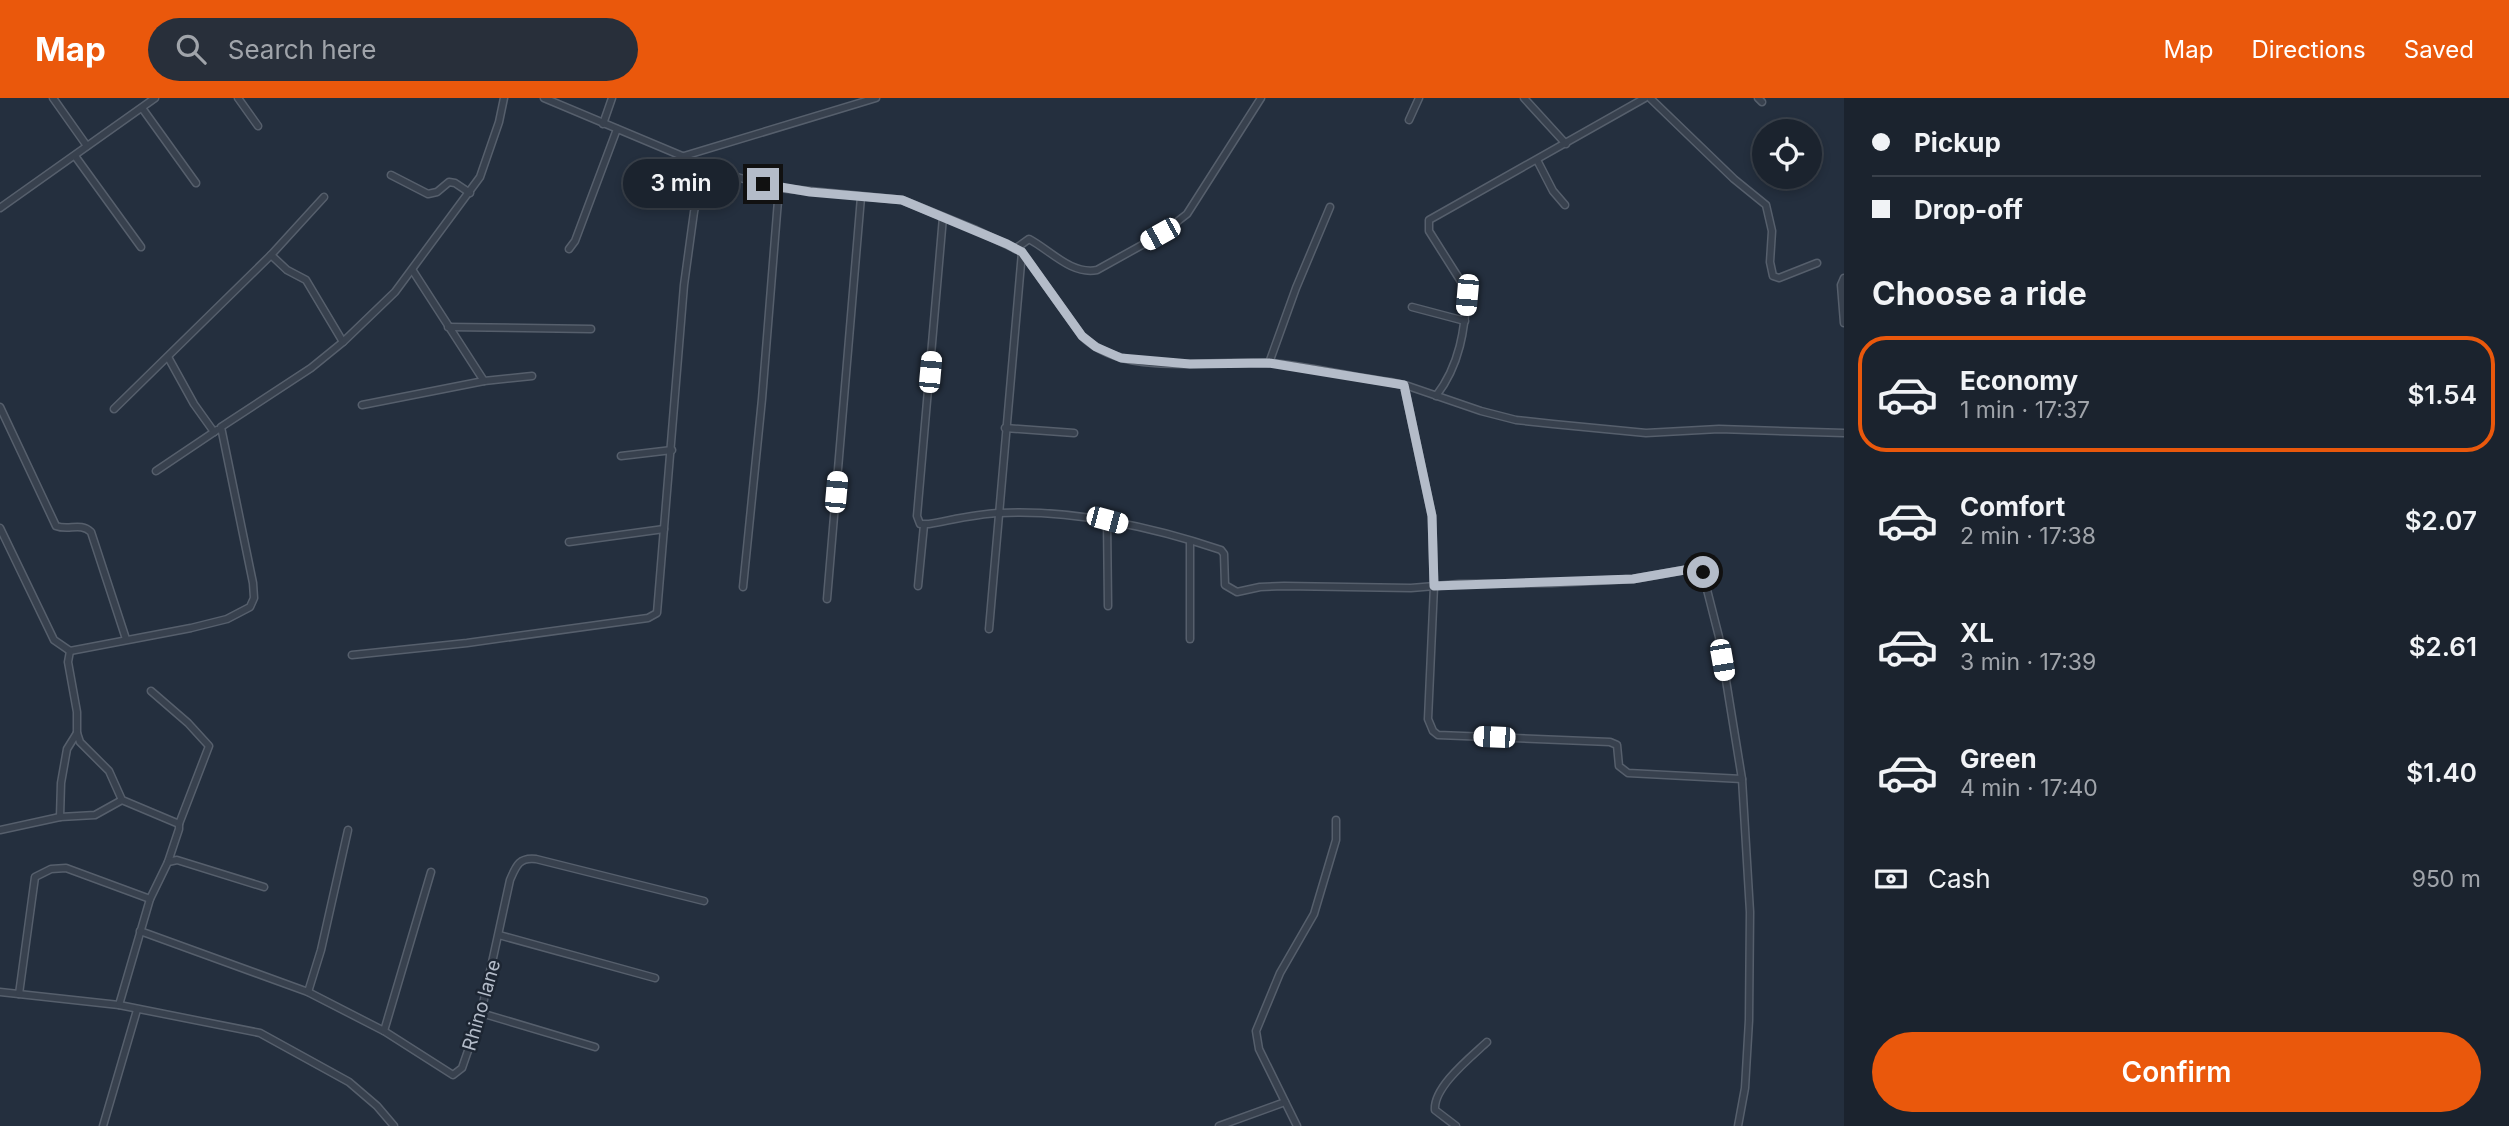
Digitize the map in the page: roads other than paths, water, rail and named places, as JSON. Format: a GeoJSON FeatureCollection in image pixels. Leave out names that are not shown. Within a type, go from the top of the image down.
{"type":"FeatureCollection","features":[{"type":"Feature","properties":{"kind":"street"},"geometry":{"type":"LineString","coordinates":[[53,98],[87,146]]}},
{"type":"Feature","properties":{"kind":"street"},"geometry":{"type":"LineString","coordinates":[[0,208],[154,98]]}},
{"type":"Feature","properties":{"kind":"street"},"geometry":{"type":"LineString","coordinates":[[238,98],[258,126]]}},
{"type":"Feature","properties":{"kind":"street"},"geometry":{"type":"LineString","coordinates":[[156,471],[311,368],[343,342],[395,292],[480,177],[491,149],[504,98]]}},
{"type":"Feature","properties":{"kind":"street"},"geometry":{"type":"LineString","coordinates":[[544,98],[725,174],[779,188],[902,200],[1019,250],[1082,336],[1107,353],[1160,363],[1269,363],[1404,385],[1516,420],[1646,433],[1719,429],[1844,433]]}},
{"type":"Feature","properties":{"kind":"street"},"geometry":{"type":"LineString","coordinates":[[603,124],[612,98]]}},
{"type":"Feature","properties":{"kind":"street"},"geometry":{"type":"LineString","coordinates":[[682,156],[863,99],[876,98]]}},
{"type":"Feature","properties":{"kind":"street"},"geometry":{"type":"LineString","coordinates":[[989,629],[1019,250],[1029,239],[1074,269],[1086,272],[1097,270],[1160,234],[1181,219],[1193,206],[1261,98]]}},
{"type":"Feature","properties":{"kind":"street"},"geometry":{"type":"LineString","coordinates":[[1409,120],[1419,98]]}},
{"type":"Feature","properties":{"kind":"street"},"geometry":{"type":"LineString","coordinates":[[1524,98],[1566,144]]}},
{"type":"Feature","properties":{"kind":"street"},"geometry":{"type":"LineString","coordinates":[[1436,396],[1453,370],[1465,321],[1466,287],[1429,231],[1429,220],[1647,98],[1766,205],[1772,230],[1770,262],[1773,276],[1779,278],[1817,263]]}},
{"type":"Feature","properties":{"kind":"street"},"geometry":{"type":"LineString","coordinates":[[142,108],[196,183]]}},
{"type":"Feature","properties":{"kind":"street"},"geometry":{"type":"LineString","coordinates":[[569,249],[576,241],[617,130]]}},
{"type":"Feature","properties":{"kind":"street"},"geometry":{"type":"LineString","coordinates":[[75,156],[141,247]]}},
{"type":"Feature","properties":{"kind":"street"},"geometry":{"type":"LineString","coordinates":[[1537,160],[1553,191],[1564,205]]}},
{"type":"Feature","properties":{"kind":"street"},"geometry":{"type":"LineString","coordinates":[[352,655],[467,643],[653,617],[657,613],[684,285],[703,165]]}},
{"type":"Feature","properties":{"kind":"street"},"geometry":{"type":"LineString","coordinates":[[391,175],[429,194],[437,192],[449,182],[470,193]]}},
{"type":"Feature","properties":{"kind":"street"},"geometry":{"type":"LineString","coordinates":[[743,587],[779,188]]}},
{"type":"Feature","properties":{"kind":"street"},"geometry":{"type":"LineString","coordinates":[[114,410],[271,255],[324,197]]}},
{"type":"Feature","properties":{"kind":"street"},"geometry":{"type":"LineString","coordinates":[[827,599],[861,197]]}},
{"type":"Feature","properties":{"kind":"street"},"geometry":{"type":"LineString","coordinates":[[1269,363],[1330,206]]}},
{"type":"Feature","properties":{"kind":"street"},"geometry":{"type":"LineString","coordinates":[[943,217],[917,516],[918,521],[924,524],[999,513],[1087,516],[1107,520],[1221,550],[1224,554],[1225,585],[1237,592],[1284,586],[1411,588],[1633,579],[1700,568],[1719,637],[1742,779],[1750,912],[1749,1020],[1745,1088],[1738,1126]]}},
{"type":"Feature","properties":{"kind":"street"},"geometry":{"type":"LineString","coordinates":[[271,255],[287,270],[308,283],[343,342]]}},
{"type":"Feature","properties":{"kind":"street"},"geometry":{"type":"LineString","coordinates":[[413,271],[484,381]]}},
{"type":"Feature","properties":{"kind":"street"},"geometry":{"type":"LineString","coordinates":[[1844,278],[1841,285],[1844,323]]}},
{"type":"Feature","properties":{"kind":"street"},"geometry":{"type":"LineString","coordinates":[[1412,307],[1465,321]]}},
{"type":"Feature","properties":{"kind":"street"},"geometry":{"type":"LineString","coordinates":[[448,327],[591,329]]}},
{"type":"Feature","properties":{"kind":"street"},"geometry":{"type":"LineString","coordinates":[[168,357],[194,404],[214,432]]}},
{"type":"Feature","properties":{"kind":"street"},"geometry":{"type":"LineString","coordinates":[[362,405],[484,381],[532,376]]}},
{"type":"Feature","properties":{"kind":"street"},"geometry":{"type":"LineString","coordinates":[[1404,385],[1432,516],[1434,586],[1428,719],[1433,731],[1438,735],[1610,742],[1617,745],[1619,766],[1628,773],[1742,779]]}},
{"type":"Feature","properties":{"kind":"street"},"geometry":{"type":"LineString","coordinates":[[0,407],[56,526],[66,529],[79,526],[92,532],[126,639]]}},
{"type":"Feature","properties":{"kind":"street"},"geometry":{"type":"LineString","coordinates":[[0,527],[54,639],[70,651],[99,647],[126,639],[158,636],[227,619],[252,604],[253,583],[221,427]]}},
{"type":"Feature","properties":{"kind":"street"},"geometry":{"type":"LineString","coordinates":[[1005,428],[1074,433]]}},
{"type":"Feature","properties":{"kind":"street"},"geometry":{"type":"LineString","coordinates":[[621,456],[672,450]]}},
{"type":"Feature","properties":{"kind":"street"},"geometry":{"type":"LineString","coordinates":[[1107,520],[1108,606]]}},
{"type":"Feature","properties":{"kind":"street"},"geometry":{"type":"LineString","coordinates":[[918,586],[924,524]]}},
{"type":"Feature","properties":{"kind":"street"},"geometry":{"type":"LineString","coordinates":[[569,542],[664,529]]}},
{"type":"Feature","properties":{"kind":"street"},"geometry":{"type":"LineString","coordinates":[[1190,541],[1190,639]]}},
{"type":"Feature","properties":{"kind":"street"},"geometry":{"type":"LineString","coordinates":[[70,651],[68,662],[80,742],[109,771],[122,800],[178,824]]}},
{"type":"Feature","properties":{"kind":"street"},"geometry":{"type":"LineString","coordinates":[[119,1005],[150,899],[168,862],[179,829],[178,824],[209,746],[188,723],[151,691]]}},
{"type":"Feature","properties":{"kind":"street"},"geometry":{"type":"LineString","coordinates":[[60,817],[61,783],[67,750],[77,733]]}},
{"type":"Feature","properties":{"kind":"street"},"geometry":{"type":"LineString","coordinates":[[0,830],[60,817],[95,815],[122,800]]}},
{"type":"Feature","properties":{"kind":"street"},"geometry":{"type":"LineString","coordinates":[[1297,1126],[1259,1049],[1256,1031],[1280,973],[1314,914],[1336,840],[1336,820]]}},
{"type":"Feature","properties":{"kind":"street"},"geometry":{"type":"LineString","coordinates":[[308,992],[321,950],[348,830]]}},
{"type":"Feature","properties":{"kind":"street","name":"Rhino lane"},"geometry":{"type":"LineString","coordinates":[[141,931],[308,992],[384,1031],[453,1075],[463,1068],[481,1013],[510,880],[520,861],[527,858],[704,901]]}},
{"type":"Feature","properties":{"kind":"street"},"geometry":{"type":"LineString","coordinates":[[168,862],[177,860],[264,887]]}},
{"type":"Feature","properties":{"kind":"street"},"geometry":{"type":"LineString","coordinates":[[19,994],[36,877],[42,872],[66,868],[150,899]]}},
{"type":"Feature","properties":{"kind":"street"},"geometry":{"type":"LineString","coordinates":[[384,1031],[431,872]]}},
{"type":"Feature","properties":{"kind":"street"},"geometry":{"type":"LineString","coordinates":[[499,935],[655,978]]}},
{"type":"Feature","properties":{"kind":"street"},"geometry":{"type":"LineString","coordinates":[[0,992],[119,1005],[260,1033],[349,1082],[377,1106],[394,1126]]}},
{"type":"Feature","properties":{"kind":"street"},"geometry":{"type":"LineString","coordinates":[[103,1126],[137,1010]]}},
{"type":"Feature","properties":{"kind":"street"},"geometry":{"type":"LineString","coordinates":[[481,1013],[595,1047]]}},
{"type":"Feature","properties":{"kind":"street"},"geometry":{"type":"LineString","coordinates":[[1456,1126],[1435,1110],[1434,1102],[1453,1075],[1487,1042]]}},
{"type":"Feature","properties":{"kind":"street"},"geometry":{"type":"LineString","coordinates":[[1219,1126],[1284,1102]]}}]}
